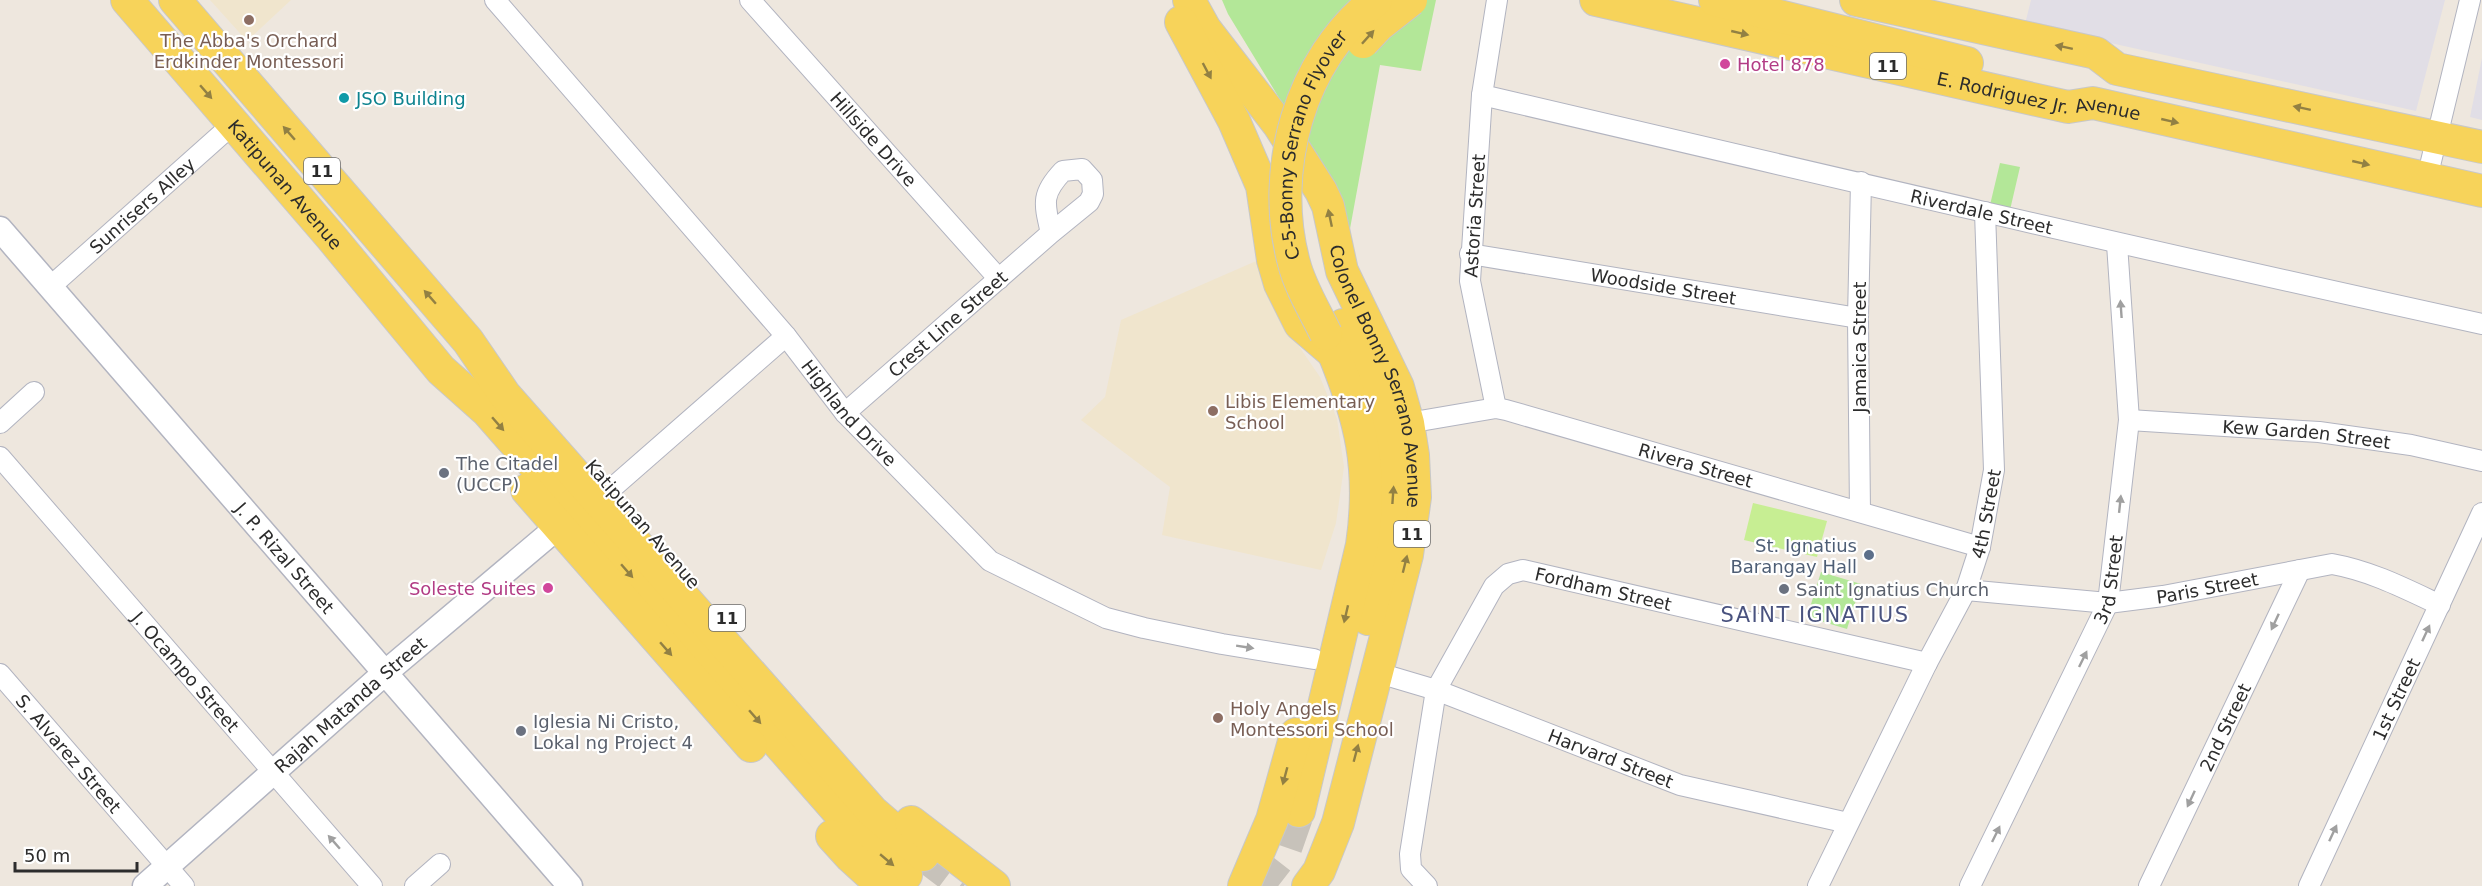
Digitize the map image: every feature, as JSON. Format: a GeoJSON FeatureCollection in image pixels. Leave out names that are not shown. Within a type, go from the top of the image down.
{"type":"FeatureCollection","features":[{"type":"Feature","properties":{"kind":"main road","name":"Katipunan Avenue"},"geometry":{"type":"LineString","coordinates":[[127,0],[441,369],[487,411],[857,833],[904,872]]}},
{"type":"Feature","properties":{"kind":"main road","name":"Katipunan Avenue"},"geometry":{"type":"LineString","coordinates":[[175,0],[468,341],[505,395],[872,811],[904,872]]}},
{"type":"Feature","properties":{"kind":"main road","name":"Colonel Bonny Serrano Avenue"},"geometry":{"type":"LineString","coordinates":[[1170,0],[1234,122],[1259,177],[1267,207],[1271,247],[1280,284],[1300,324],[1335,338],[1383,413],[1392,454],[1394,492],[1389,539],[1309,815],[1366,518],[1364,451],[1359,422],[1335,338]]}},
{"type":"Feature","properties":{"kind":"main road","name":"Colonel Bonny Serrano Avenue"},"geometry":{"type":"LineString","coordinates":[[1190,0],[1205,29],[1279,125],[1324,198],[1342,271],[1392,371],[1408,423],[1415,486],[1411,539],[1338,824],[1319,871],[1308,886]]}},
{"type":"Feature","properties":{"kind":"main road"},"geometry":{"type":"LineString","coordinates":[[1208,0],[1279,125]]}},
{"type":"Feature","properties":{"kind":"main road","name":"C-5-Bonny Serrano Flyover"},"geometry":{"type":"LineString","coordinates":[[1335,338],[1300,280],[1290,245],[1286,191],[1288,157],[1297,115],[1326,56],[1344,31],[1376,0]]}},
{"type":"Feature","properties":{"kind":"main road","name":"C-5-Bonny Serrano Flyover"},"geometry":{"type":"LineString","coordinates":[[1335,338],[1309,231],[1306,190],[1312,141],[1326,100],[1348,61],[1370,34],[1411,0]]}},
{"type":"Feature","properties":{"kind":"main road","name":"E. Rodriguez Jr. Avenue"},"geometry":{"type":"LineString","coordinates":[[1596,0],[1685,10],[2068,107],[2078,87],[2482,191]]}},
{"type":"Feature","properties":{"kind":"main road","name":"11"},"geometry":{"type":"LineString","coordinates":[[1715,0],[2078,87]]}},
{"type":"Feature","properties":{"kind":"main road","name":"11"},"geometry":{"type":"LineString","coordinates":[[1791,0],[2078,87]]}},
{"type":"Feature","properties":{"kind":"main road","name":"11"},"geometry":{"type":"LineString","coordinates":[[1856,0],[2096,53],[2117,69],[2482,147]]}},
{"type":"Feature","properties":{"kind":"main road","name":"11"},"geometry":{"type":"LineString","coordinates":[[2078,87],[2093,75],[2117,69]]}},
{"type":"Feature","properties":{"kind":"main road","name":"Katipunan Avenue"},"geometry":{"type":"LineString","coordinates":[[468,341],[520,383],[611,489],[889,800],[918,828],[994,886]]}},
{"type":"Feature","properties":{"kind":"main road","name":"Katipunan Avenue"},"geometry":{"type":"LineString","coordinates":[[441,369],[472,426],[850,857],[904,872]]}},
{"type":"Feature","properties":{"kind":"main road"},"geometry":{"type":"LineString","coordinates":[[1244,886],[1266,837],[1282,788],[1348,519],[1365,495]]}},
{"type":"Feature","properties":{"kind":"main road"},"geometry":{"type":"LineString","coordinates":[[1232,886],[1266,837]]}},
{"type":"Feature","properties":{"kind":"street","name":"Highland Drive"},"geometry":{"type":"LineString","coordinates":[[495,0],[786,336],[845,412],[990,561],[1106,618],[1195,638],[1314,658]]}},
{"type":"Feature","properties":{"kind":"street","name":"Hillside Drive"},"geometry":{"type":"LineString","coordinates":[[750,0],[999,279]]}},
{"type":"Feature","properties":{"kind":"street"},"geometry":{"type":"LineString","coordinates":[[1485,0],[1494,22]]}},
{"type":"Feature","properties":{"kind":"street","name":"Astoria Street"},"geometry":{"type":"LineString","coordinates":[[1496,408],[1470,281],[1470,254],[1482,95],[1497,0]]}},
{"type":"Feature","properties":{"kind":"street"},"geometry":{"type":"LineString","coordinates":[[2427,178],[2470,0]]}},
{"type":"Feature","properties":{"kind":"street","name":"Riverdale Street"},"geometry":{"type":"LineString","coordinates":[[1482,95],[1861,182],[2117,244],[2482,324]]}},
{"type":"Feature","properties":{"kind":"street","name":"Sunrisers Alley"},"geometry":{"type":"LineString","coordinates":[[50,287],[233,124]]}},
{"type":"Feature","properties":{"kind":"street","name":"Jamaica Street"},"geometry":{"type":"LineString","coordinates":[[1860,512],[1858,318],[1861,182]]}},
{"type":"Feature","properties":{"kind":"street","name":"4th Street"},"geometry":{"type":"LineString","coordinates":[[1818,886],[1927,663],[1966,590],[1980,547],[1994,470],[1984,213]]}},
{"type":"Feature","properties":{"kind":"street","name":"J. P. Rizal Street"},"geometry":{"type":"LineString","coordinates":[[0,229],[570,886]]}},
{"type":"Feature","properties":{"kind":"street","name":"Crest Line Street"},"geometry":{"type":"LineString","coordinates":[[845,412],[1051,233]]}},
{"type":"Feature","properties":{"kind":"street","name":"3rd Street"},"geometry":{"type":"LineString","coordinates":[[1970,886],[2108,603],[2129,420],[2117,244]]}},
{"type":"Feature","properties":{"kind":"street","name":"Woodside Street"},"geometry":{"type":"LineString","coordinates":[[1470,254],[1858,318]]}},
{"type":"Feature","properties":{"kind":"street"},"geometry":{"type":"LineString","coordinates":[[611,489],[786,336]]}},
{"type":"Feature","properties":{"kind":"street"},"geometry":{"type":"LineString","coordinates":[[0,423],[34,392]]}},
{"type":"Feature","properties":{"kind":"street","name":"Rivera Street"},"geometry":{"type":"LineString","coordinates":[[1408,423],[1496,408],[1980,547]]}},
{"type":"Feature","properties":{"kind":"street","name":"Kew Garden Street"},"geometry":{"type":"LineString","coordinates":[[2129,420],[2319,432],[2411,445],[2482,460]]}},
{"type":"Feature","properties":{"kind":"street","name":"J. Ocampo Street"},"geometry":{"type":"LineString","coordinates":[[0,457],[372,886]]}},
{"type":"Feature","properties":{"kind":"street","name":"1st Street"},"geometry":{"type":"LineString","coordinates":[[2309,886],[2482,513]]}},
{"type":"Feature","properties":{"kind":"street","name":"Rajah Matanda Street"},"geometry":{"type":"LineString","coordinates":[[145,886],[386,672],[559,526]]}},
{"type":"Feature","properties":{"kind":"street","name":"Paris Street"},"geometry":{"type":"LineString","coordinates":[[1966,590],[2108,603],[2163,596],[2332,564],[2358,569],[2439,604]]}},
{"type":"Feature","properties":{"kind":"street","name":"Fordham Street"},"geometry":{"type":"LineString","coordinates":[[1427,886],[1411,869],[1410,854],[1436,690],[1494,586],[1508,574],[1523,570],[1927,663]]}},
{"type":"Feature","properties":{"kind":"street","name":"2nd Street"},"geometry":{"type":"LineString","coordinates":[[2149,886],[2300,570]]}},
{"type":"Feature","properties":{"kind":"street","name":"S. Alvarez Street"},"geometry":{"type":"LineString","coordinates":[[0,674],[184,886]]}},
{"type":"Feature","properties":{"kind":"street","name":"Harvard Street"},"geometry":{"type":"LineString","coordinates":[[1382,674],[1436,690],[1680,785],[1848,823]]}},
{"type":"Feature","properties":{"kind":"street"},"geometry":{"type":"LineString","coordinates":[[415,886],[440,864]]}},
{"type":"Feature","properties":{"kind":"shaded area","name":"The Abba's Orchard Erdkinder Montessori"},"geometry":{"type":"Polygon","coordinates":[[[210,0],[291,0],[247,41],[210,0]]]}},
{"type":"Feature","properties":{"kind":"shaded area"},"geometry":{"type":"Polygon","coordinates":[[[2031,0],[2445,0],[2416,111],[2025,24],[2031,0]]]}},
{"type":"Feature","properties":{"kind":"shaded area"},"geometry":{"type":"Polygon","coordinates":[[[2482,58],[2482,120],[2470,117],[2482,58]]]}},
{"type":"Feature","properties":{"kind":"shaded area","name":"Libis Elementary School"},"geometry":{"type":"Polygon","coordinates":[[[1263,258],[1285,326],[1320,377],[1337,419],[1344,467],[1336,523],[1321,570],[1162,535],[1170,487],[1081,420],[1105,397],[1121,320],[1263,258]]]}},
{"type":"Feature","properties":{"kind":"green space"},"geometry":{"type":"Polygon","coordinates":[[[1222,0],[1436,0],[1421,71],[1380,65],[1345,256],[1332,185],[1228,14],[1222,0]]]}},
{"type":"Feature","properties":{"kind":"green space"},"geometry":{"type":"Polygon","coordinates":[[[2000,163],[2020,167],[2010,210],[1990,205],[2000,163]]]}},
{"type":"Feature","properties":{"kind":"green space"},"geometry":{"type":"Polygon","coordinates":[[[1753,503],[1827,521],[1817,557],[1744,540],[1753,503]]]}},
{"type":"Feature","properties":{"kind":"green space"},"geometry":{"type":"Polygon","coordinates":[[[1821,572],[1861,584],[1847,629],[1807,617],[1821,572]]]}},
{"type":"Feature","properties":{"kind":"tunnel"},"geometry":{"type":"LineString","coordinates":[[1258,886],[1285,851],[1299,811]]}},
{"type":"Feature","properties":{"kind":"tunnel"},"geometry":{"type":"LineString","coordinates":[[923,855],[964,886]]}},
{"type":"Feature","properties":{"kind":"place","name":"The Abba's Orchard Erdkinder Montessori"},"geometry":{"type":"Point","coordinates":[249,20]}},
{"type":"Feature","properties":{"kind":"place","name":"Hotel 878"},"geometry":{"type":"Point","coordinates":[1725,64]}},
{"type":"Feature","properties":{"kind":"place","name":"JSO Building"},"geometry":{"type":"Point","coordinates":[344,98]}},
{"type":"Feature","properties":{"kind":"place","name":"Libis Elementary School"},"geometry":{"type":"Point","coordinates":[1213,411]}},
{"type":"Feature","properties":{"kind":"place","name":"The Citadel (UCCP)"},"geometry":{"type":"Point","coordinates":[444,473]}},
{"type":"Feature","properties":{"kind":"place","name":"St. Ignatius Barangay Hall"},"geometry":{"type":"Point","coordinates":[1869,555]}},
{"type":"Feature","properties":{"kind":"place","name":"Soleste Suites"},"geometry":{"type":"Point","coordinates":[548,588]}},
{"type":"Feature","properties":{"kind":"place","name":"Saint Ignatius Church"},"geometry":{"type":"Point","coordinates":[1784,589]}},
{"type":"Feature","properties":{"kind":"place","name":"Holy Angels Montessori School"},"geometry":{"type":"Point","coordinates":[1218,718]}},
{"type":"Feature","properties":{"kind":"place","name":"Iglesia Ni Cristo, Lokal ng Project 4"},"geometry":{"type":"Point","coordinates":[521,731]}},
{"type":"Feature","properties":{"kind":"district","name":"SAINT IGNATIUS"},"geometry":{"type":"Point","coordinates":[1815,615]}}]}
